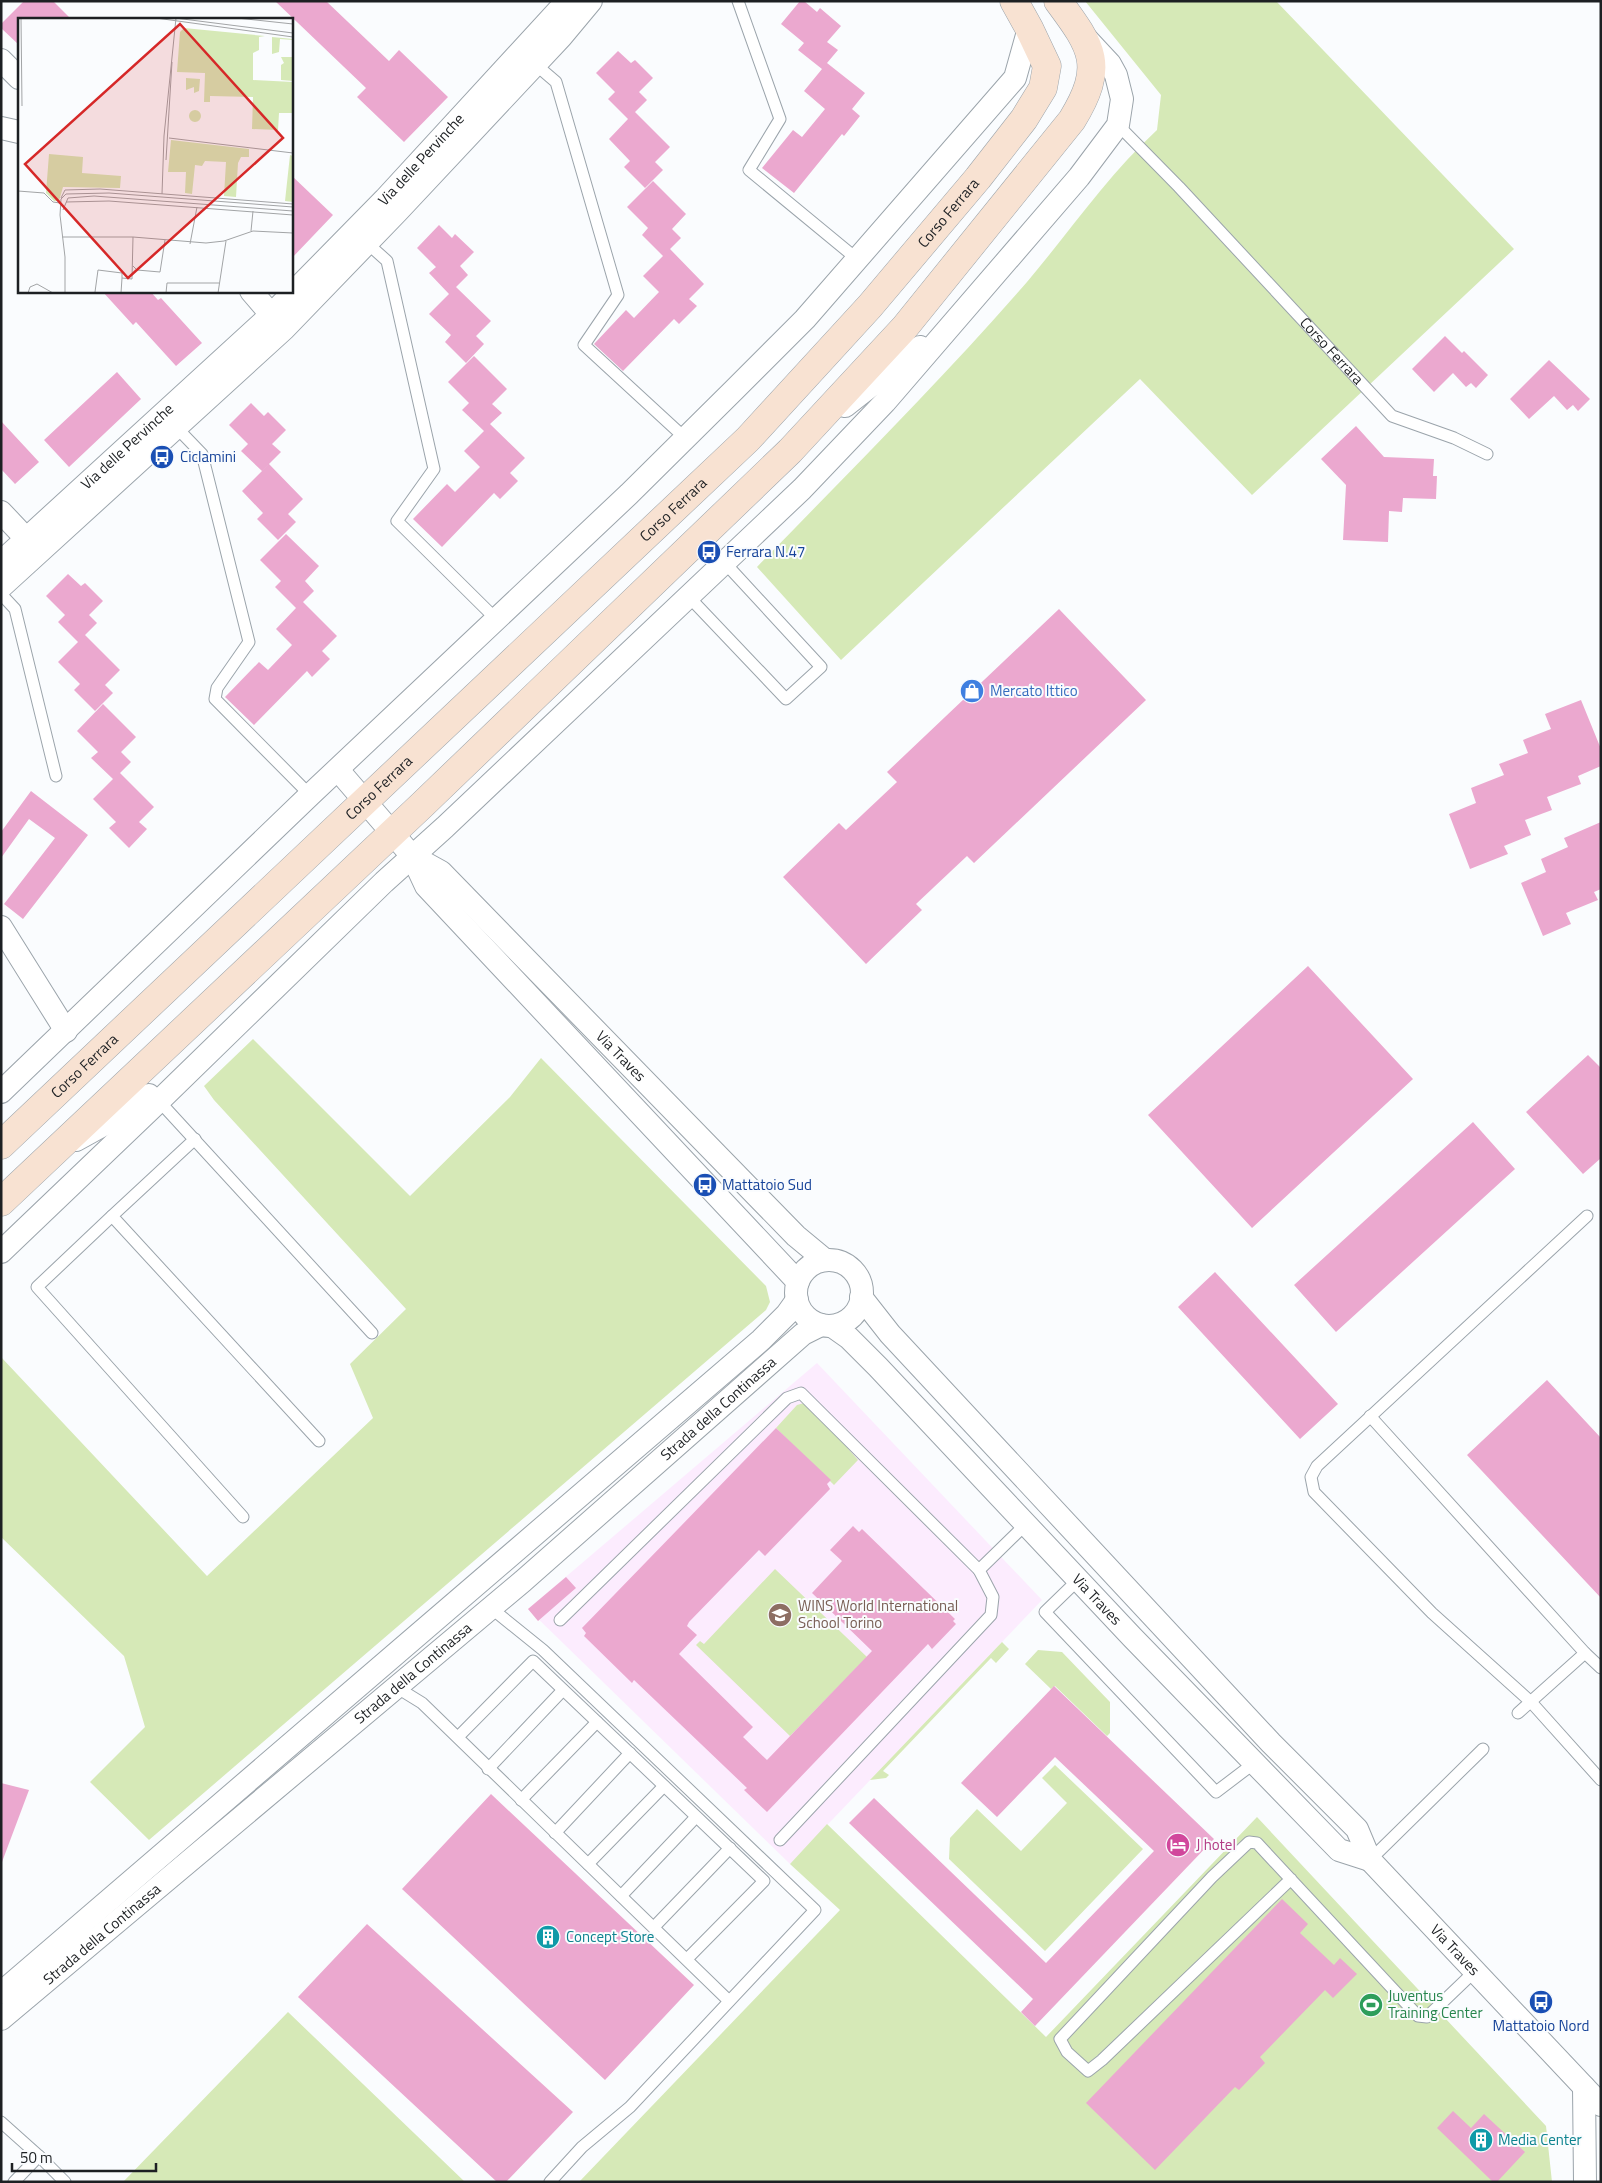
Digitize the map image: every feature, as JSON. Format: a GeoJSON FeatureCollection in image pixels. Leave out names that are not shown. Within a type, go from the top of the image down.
{"type":"FeatureCollection","features":[{"type":"Feature","properties":{"kind":"main road","name":"Corso Ferrara"},"geometry":{"type":"LineString","coordinates":[[3,1143],[748,438],[870,306],[954,208],[1024,119],[1043,88],[1046,66],[1029,28],[1014,1]]}},
{"type":"Feature","properties":{"kind":"main road"},"geometry":{"type":"LineString","coordinates":[[1,1202],[392,833],[790,450],[905,326],[1072,120],[1086,95],[1092,69],[1089,48],[1083,34],[1058,1]]}},
{"type":"Feature","properties":{"kind":"street","name":"Via delle Pervinche"},"geometry":{"type":"LineString","coordinates":[[1,562],[33,546],[176,427],[278,321],[391,192],[567,1]]}},
{"type":"Feature","properties":{"kind":"street","name":"Via delle Pervinche"},"geometry":{"type":"LineString","coordinates":[[1,587],[33,546],[278,321],[367,243],[536,64],[591,1]]}},
{"type":"Feature","properties":{"kind":"street"},"geometry":{"type":"LineString","coordinates":[[1,1092],[310,795],[497,620],[805,319],[1015,78],[1029,28]]}},
{"type":"Feature","properties":{"kind":"street"},"geometry":{"type":"LineString","coordinates":[[1,1252],[412,856],[802,489],[864,424],[959,318],[1079,177],[1118,125],[1122,99],[1116,75],[1110,64],[1083,34]]}},
{"type":"Feature","properties":{"kind":"street"},"geometry":{"type":"LineString","coordinates":[[1,60],[18,77]]}},
{"type":"Feature","properties":{"kind":"street"},"geometry":{"type":"LineString","coordinates":[[1,128],[18,132]]}},
{"type":"Feature","properties":{"kind":"street"},"geometry":{"type":"LineString","coordinates":[[252,292],[278,321]]}},
{"type":"Feature","properties":{"kind":"street"},"geometry":{"type":"LineString","coordinates":[[790,450],[869,386],[959,318]]}},
{"type":"Feature","properties":{"kind":"street"},"geometry":{"type":"LineString","coordinates":[[1,512],[33,546]]}},
{"type":"Feature","properties":{"kind":"street","name":"Via Traves"},"geometry":{"type":"LineString","coordinates":[[338,770],[412,856],[426,886],[797,1291]]}},
{"type":"Feature","properties":{"kind":"street","name":"Via Traves"},"geometry":{"type":"LineString","coordinates":[[412,856],[441,872],[796,1236],[825,1260]]}},
{"type":"Feature","properties":{"kind":"street"},"geometry":{"type":"LineString","coordinates":[[1,927],[66,1031]]}},
{"type":"Feature","properties":{"kind":"street"},"geometry":{"type":"LineString","coordinates":[[56,1151],[123,1114],[162,1086],[196,1065]]}},
{"type":"Feature","properties":{"kind":"street"},"geometry":{"type":"LineString","coordinates":[[825,1260],[844,1264],[852,1270],[862,1287],[862,1297],[858,1308],[852,1316],[842,1323],[826,1325],[805,1316],[797,1291],[808,1267],[825,1260]]}},
{"type":"Feature","properties":{"kind":"street","name":"Strada della Continassa"},"geometry":{"type":"LineString","coordinates":[[1,1993],[761,1340],[787,1314],[797,1291]]}},
{"type":"Feature","properties":{"kind":"street","name":"Via Traves"},"geometry":{"type":"LineString","coordinates":[[862,1297],[890,1334],[1271,1742],[1357,1829],[1370,1860],[1475,1971],[1592,2087],[1601,2105]]}},
{"type":"Feature","properties":{"kind":"street","name":"Via Traves"},"geometry":{"type":"LineString","coordinates":[[826,1325],[849,1338],[878,1367],[1253,1764],[1339,1850],[1370,1860]]}},
{"type":"Feature","properties":{"kind":"street","name":"Strada della Continassa"},"geometry":{"type":"LineString","coordinates":[[1,2019],[491,1608],[796,1339],[803,1334],[826,1325]]}},
{"type":"Feature","properties":{"kind":"street"},"geometry":{"type":"LineString","coordinates":[[1585,2182],[1592,2087]]}},
{"type":"Feature","properties":{"kind":"lane"},"geometry":{"type":"LineString","coordinates":[[738,1],[780,119],[750,170],[857,259]]}},
{"type":"Feature","properties":{"kind":"lane"},"geometry":{"type":"LineString","coordinates":[[536,64],[556,82],[618,295],[584,345],[685,438]]}},
{"type":"Feature","properties":{"kind":"lane","name":"Corso Ferrara"},"geometry":{"type":"LineString","coordinates":[[1118,125],[1179,187],[1392,416],[1454,438],[1487,454]]}},
{"type":"Feature","properties":{"kind":"lane"},"geometry":{"type":"LineString","coordinates":[[367,243],[387,261],[434,469],[397,521],[497,620]]}},
{"type":"Feature","properties":{"kind":"lane","name":"Via delle Pervinche"},"geometry":{"type":"LineString","coordinates":[[176,427],[202,454],[249,642],[217,688],[215,699],[310,795]]}},
{"type":"Feature","properties":{"kind":"lane"},"geometry":{"type":"LineString","coordinates":[[689,597],[786,699],[821,667],[725,563]]}},
{"type":"Feature","properties":{"kind":"lane"},"geometry":{"type":"LineString","coordinates":[[1,594],[15,609],[56,776]]}},
{"type":"Feature","properties":{"kind":"lane"},"geometry":{"type":"LineString","coordinates":[[159,1101],[372,1333]]}},
{"type":"Feature","properties":{"kind":"lane"},"geometry":{"type":"LineString","coordinates":[[195,1139],[37,1287],[243,1517]]}},
{"type":"Feature","properties":{"kind":"lane"},"geometry":{"type":"LineString","coordinates":[[112,1216],[318,1441]]}},
{"type":"Feature","properties":{"kind":"lane"},"geometry":{"type":"LineString","coordinates":[[1588,1216],[1317,1466],[1311,1478],[1314,1492],[1432,1613],[1531,1702],[1601,1780]]}},
{"type":"Feature","properties":{"kind":"lane"},"geometry":{"type":"LineString","coordinates":[[560,1620],[787,1398],[801,1393],[980,1570],[993,1597],[991,1615],[780,1840]]}},
{"type":"Feature","properties":{"kind":"lane"},"geometry":{"type":"LineString","coordinates":[[1370,1416],[1585,1653],[1601,1668]]}},
{"type":"Feature","properties":{"kind":"lane"},"geometry":{"type":"LineString","coordinates":[[980,1570],[1026,1524]]}},
{"type":"Feature","properties":{"kind":"lane"},"geometry":{"type":"LineString","coordinates":[[1078,1580],[1045,1612],[1209,1785],[1216,1792],[1253,1764]]}},
{"type":"Feature","properties":{"kind":"lane"},"geometry":{"type":"LineString","coordinates":[[491,1608],[543,1650],[815,1910],[630,2107],[582,2147],[550,2182]]}},
{"type":"Feature","properties":{"kind":"lane"},"geometry":{"type":"LineString","coordinates":[[1518,1713],[1585,1653]]}},
{"type":"Feature","properties":{"kind":"lane"},"geometry":{"type":"LineString","coordinates":[[458,1737],[533,1661],[730,1848],[764,1881],[687,1959]]}},
{"type":"Feature","properties":{"kind":"lane"},"geometry":{"type":"LineString","coordinates":[[396,1688],[422,1703],[729,2001]]}},
{"type":"Feature","properties":{"kind":"lane"},"geometry":{"type":"LineString","coordinates":[[488,1769],[563,1690]]}},
{"type":"Feature","properties":{"kind":"lane"},"geometry":{"type":"LineString","coordinates":[[521,1800],[597,1722]]}},
{"type":"Feature","properties":{"kind":"lane"},"geometry":{"type":"LineString","coordinates":[[1370,1860],[1483,1749]]}},
{"type":"Feature","properties":{"kind":"lane"},"geometry":{"type":"LineString","coordinates":[[555,1833],[630,1753]]}},
{"type":"Feature","properties":{"kind":"lane"},"geometry":{"type":"LineString","coordinates":[[588,1864],[664,1786]]}},
{"type":"Feature","properties":{"kind":"lane"},"geometry":{"type":"LineString","coordinates":[[621,1896],[696,1816]]}},
{"type":"Feature","properties":{"kind":"lane"},"geometry":{"type":"LineString","coordinates":[[1291,1879],[1102,2060],[1088,2071],[1067,2052],[1060,2039],[1212,1877],[1249,1842],[1257,1843],[1291,1879],[1418,2016],[1427,2017],[1475,1971]]}},
{"type":"Feature","properties":{"kind":"lane"},"geometry":{"type":"LineString","coordinates":[[654,1927],[730,1848]]}},
{"type":"Feature","properties":{"kind":"lane"},"geometry":{"type":"LineString","coordinates":[[1,2122],[65,2182]]}},
{"type":"Feature","properties":{"kind":"lane"},"geometry":{"type":"LineString","coordinates":[[14,2182],[39,2156]]}},
{"type":"Feature","properties":{"kind":"shaded area","name":"WINS World International School Torino"},"geometry":{"type":"Polygon","coordinates":[[[817,1363],[1042,1600],[790,1864],[528,1609],[817,1363]]]}},
{"type":"Feature","properties":{"kind":"green space"},"geometry":{"type":"Polygon","coordinates":[[[1085,1],[1276,1],[1514,249],[1252,495],[1140,379],[841,660],[757,567],[894,426],[994,319],[1027,282],[1122,166],[1157,130],[1161,95],[1085,1]]]}},
{"type":"Feature","properties":{"kind":"green space"},"geometry":{"type":"Polygon","coordinates":[[[253,1039],[410,1196],[510,1097],[541,1058],[766,1286],[770,1302],[766,1310],[149,1840],[90,1782],[145,1727],[124,1656],[1,1537],[1,1357],[207,1576],[373,1418],[350,1364],[406,1309],[214,1100],[204,1086],[253,1039]]]}},
{"type":"Feature","properties":{"kind":"green space"},"geometry":{"type":"Polygon","coordinates":[[[804,1403],[811,1406],[858,1460],[834,1485],[776,1428],[797,1405],[804,1403]]]}},
{"type":"Feature","properties":{"kind":"green space"},"geometry":{"type":"Polygon","coordinates":[[[775,1569],[867,1657],[790,1736],[696,1645],[700,1641],[704,1644],[775,1569]]]}},
{"type":"Feature","properties":{"kind":"green space"},"geometry":{"type":"Polygon","coordinates":[[[1002,1642],[1009,1649],[996,1663],[991,1658],[883,1771],[889,1775],[886,1778],[870,1780],[1002,1642]]]}},
{"type":"Feature","properties":{"kind":"green space"},"geometry":{"type":"Polygon","coordinates":[[[1038,1650],[1062,1652],[1110,1702],[1110,1733],[1107,1736],[1055,1686],[1051,1689],[1025,1664],[1038,1650]]]}},
{"type":"Feature","properties":{"kind":"green space"},"geometry":{"type":"Polygon","coordinates":[[[1055,1765],[1143,1849],[1045,1951],[949,1859],[950,1838],[977,1809],[1021,1851],[1067,1803],[1042,1778],[1055,1765]]]}},
{"type":"Feature","properties":{"kind":"green space"},"geometry":{"type":"Polygon","coordinates":[[[1257,1817],[1546,2126],[1552,2182],[579,2182],[840,1910],[790,1864],[827,1824],[1046,2037],[1257,1817]]]}},
{"type":"Feature","properties":{"kind":"green space"},"geometry":{"type":"Polygon","coordinates":[[[288,2012],[465,2182],[123,2182],[288,2012]]]}},
{"type":"Feature","properties":{"kind":"building"},"geometry":{"type":"Polygon","coordinates":[[[24,1],[53,1],[70,18],[18,18],[18,44],[1,28],[1,24],[24,1]]]}},
{"type":"Feature","properties":{"kind":"building"},"geometry":{"type":"Polygon","coordinates":[[[275,1],[326,1],[389,61],[399,50],[448,97],[404,142],[357,97],[366,88],[275,1]]]}},
{"type":"Feature","properties":{"kind":"building"},"geometry":{"type":"Polygon","coordinates":[[[800,1],[804,1],[817,12],[820,8],[841,26],[827,42],[838,50],[827,63],[865,93],[852,109],[860,116],[844,136],[842,134],[794,193],[762,168],[793,130],[802,137],[825,109],[804,91],[822,69],[798,50],[804,43],[781,24],[800,1]]]}},
{"type":"Feature","properties":{"kind":"building"},"geometry":{"type":"Polygon","coordinates":[[[618,51],[631,63],[635,60],[653,78],[639,92],[647,100],[635,112],[670,147],[655,162],[663,170],[645,188],[624,167],[630,161],[609,139],[628,119],[608,99],[615,92],[596,73],[618,51]]]}},
{"type":"Feature","properties":{"kind":"building"},"geometry":{"type":"Polygon","coordinates":[[[292,176],[333,215],[292,258],[292,176]]]}},
{"type":"Feature","properties":{"kind":"building"},"geometry":{"type":"Polygon","coordinates":[[[653,181],[686,214],[672,229],[681,238],[670,249],[704,284],[689,299],[697,306],[679,324],[674,319],[623,371],[594,344],[626,310],[634,318],[659,292],[643,276],[663,256],[642,235],[648,228],[627,207],[653,181]]]}},
{"type":"Feature","properties":{"kind":"building"},"geometry":{"type":"Polygon","coordinates":[[[439,225],[452,238],[455,234],[474,252],[460,266],[468,275],[456,287],[491,321],[476,336],[484,344],[466,363],[445,342],[451,335],[429,314],[449,294],[429,273],[436,267],[417,248],[439,225]]]}},
{"type":"Feature","properties":{"kind":"building"},"geometry":{"type":"Polygon","coordinates":[[[103,292],[151,292],[158,300],[161,298],[202,343],[176,366],[136,322],[133,325],[103,292]]]}},
{"type":"Feature","properties":{"kind":"building"},"geometry":{"type":"Polygon","coordinates":[[[1445,336],[1462,353],[1464,351],[1488,375],[1476,388],[1471,383],[1466,387],[1453,373],[1434,392],[1412,369],[1445,336]]]}},
{"type":"Feature","properties":{"kind":"building"},"geometry":{"type":"Polygon","coordinates":[[[474,356],[507,389],[492,404],[502,413],[490,424],[525,458],[510,473],[518,481],[500,499],[494,493],[442,547],[413,519],[447,484],[455,492],[480,467],[464,451],[484,431],[462,410],[469,403],[448,382],[474,356]]]}},
{"type":"Feature","properties":{"kind":"building"},"geometry":{"type":"Polygon","coordinates":[[[1549,360],[1590,399],[1578,411],[1573,405],[1567,410],[1554,396],[1529,419],[1510,399],[1549,360]]]}},
{"type":"Feature","properties":{"kind":"building"},"geometry":{"type":"Polygon","coordinates":[[[117,372],[141,399],[69,467],[44,440],[117,372]]]}},
{"type":"Feature","properties":{"kind":"building"},"geometry":{"type":"Polygon","coordinates":[[[251,403],[264,416],[268,412],[286,430],[272,444],[281,452],[262,471],[241,451],[248,444],[229,425],[251,403]]]}},
{"type":"Feature","properties":{"kind":"building"},"geometry":{"type":"Polygon","coordinates":[[[1,421],[39,462],[15,484],[1,469],[1,421]]]}},
{"type":"Feature","properties":{"kind":"building"},"geometry":{"type":"Polygon","coordinates":[[[1356,426],[1384,457],[1434,459],[1433,476],[1437,476],[1436,499],[1403,498],[1402,512],[1389,511],[1388,542],[1343,540],[1346,485],[1321,459],[1356,426]]]}},
{"type":"Feature","properties":{"kind":"building"},"geometry":{"type":"Polygon","coordinates":[[[269,464],[303,499],[288,514],[296,522],[278,540],[257,519],[263,513],[242,491],[269,464]]]}},
{"type":"Feature","properties":{"kind":"building"},"geometry":{"type":"Polygon","coordinates":[[[286,534],[319,566],[305,581],[314,591],[303,602],[337,636],[322,651],[330,659],[312,677],[307,671],[254,725],[225,697],[259,662],[268,670],[292,645],[276,629],[296,608],[275,587],[281,581],[260,560],[286,534]]]}},
{"type":"Feature","properties":{"kind":"building"},"geometry":{"type":"Polygon","coordinates":[[[68,574],[81,586],[85,583],[103,601],[89,615],[97,623],[85,635],[120,670],[105,685],[113,693],[95,711],[74,690],[80,684],[58,662],[78,642],[58,622],[65,615],[46,596],[68,574]]]}},
{"type":"Feature","properties":{"kind":"building"},"geometry":{"type":"Polygon","coordinates":[[[1059,609],[1146,700],[974,863],[967,856],[916,904],[922,910],[866,964],[783,877],[839,823],[846,830],[897,782],[887,772],[1059,609]]]}},
{"type":"Feature","properties":{"kind":"building"},"geometry":{"type":"Polygon","coordinates":[[[1581,700],[1601,749],[1601,766],[1578,776],[1581,784],[1547,797],[1552,810],[1525,820],[1531,835],[1504,846],[1508,854],[1470,869],[1449,814],[1476,803],[1471,788],[1504,775],[1499,764],[1528,753],[1523,740],[1551,729],[1545,714],[1581,700]]]}},
{"type":"Feature","properties":{"kind":"building"},"geometry":{"type":"Polygon","coordinates":[[[103,704],[136,737],[121,752],[131,762],[120,773],[154,807],[139,822],[147,829],[129,848],[109,828],[116,822],[93,799],[113,779],[91,758],[98,752],[77,731],[103,704]]]}},
{"type":"Feature","properties":{"kind":"building"},"geometry":{"type":"Polygon","coordinates":[[[31,791],[88,835],[23,919],[4,904],[55,838],[29,819],[1,858],[1,832],[31,791]]]}},
{"type":"Feature","properties":{"kind":"building"},"geometry":{"type":"Polygon","coordinates":[[[1601,822],[1601,889],[1594,892],[1598,900],[1566,913],[1571,924],[1543,936],[1521,883],[1546,872],[1541,859],[1568,847],[1564,838],[1601,822]]]}},
{"type":"Feature","properties":{"kind":"building"},"geometry":{"type":"Polygon","coordinates":[[[1308,966],[1413,1079],[1252,1228],[1148,1115],[1308,966]]]}},
{"type":"Feature","properties":{"kind":"building"},"geometry":{"type":"Polygon","coordinates":[[[1588,1055],[1601,1068],[1601,1158],[1583,1174],[1526,1112],[1588,1055]]]}},
{"type":"Feature","properties":{"kind":"building"},"geometry":{"type":"Polygon","coordinates":[[[1473,1122],[1515,1169],[1336,1332],[1294,1285],[1473,1122]]]}},
{"type":"Feature","properties":{"kind":"building"},"geometry":{"type":"Polygon","coordinates":[[[1215,1272],[1338,1404],[1300,1439],[1178,1307],[1215,1272]]]}},
{"type":"Feature","properties":{"kind":"building"},"geometry":{"type":"Polygon","coordinates":[[[1547,1380],[1601,1438],[1601,1598],[1467,1455],[1547,1380]]]}},
{"type":"Feature","properties":{"kind":"building"},"geometry":{"type":"Polygon","coordinates":[[[776,1428],[831,1480],[827,1484],[830,1489],[765,1556],[759,1550],[689,1622],[687,1626],[697,1635],[679,1654],[753,1727],[743,1737],[767,1760],[872,1651],[812,1593],[842,1561],[830,1550],[853,1526],[859,1532],[862,1529],[955,1619],[953,1621],[956,1624],[932,1649],[928,1644],[767,1812],[744,1790],[747,1788],[634,1680],[632,1683],[584,1636],[586,1633],[582,1628],[776,1428]]]}},
{"type":"Feature","properties":{"kind":"building"},"geometry":{"type":"Polygon","coordinates":[[[566,1577],[576,1588],[538,1621],[528,1609],[566,1577]]]}},
{"type":"Feature","properties":{"kind":"building","name":"J hotel"},"geometry":{"type":"Polygon","coordinates":[[[1054,1686],[1214,1839],[1035,2026],[1021,2012],[1033,1999],[849,1823],[874,1798],[1046,1963],[1154,1851],[1055,1757],[997,1817],[961,1783],[1054,1686]]]}},
{"type":"Feature","properties":{"kind":"building"},"geometry":{"type":"Polygon","coordinates":[[[1,1783],[29,1790],[2,1862],[1,1862],[1,1783]]]}},
{"type":"Feature","properties":{"kind":"building","name":"Concept Store"},"geometry":{"type":"Polygon","coordinates":[[[491,1794],[694,1985],[605,2080],[402,1889],[491,1794]]]}},
{"type":"Feature","properties":{"kind":"building"},"geometry":{"type":"Polygon","coordinates":[[[1282,1899],[1308,1924],[1300,1933],[1334,1965],[1340,1958],[1357,1974],[1333,1998],[1325,1990],[1260,2057],[1265,2063],[1239,2090],[1235,2087],[1155,2170],[1086,2103],[1282,1899]]]}},
{"type":"Feature","properties":{"kind":"building"},"geometry":{"type":"Polygon","coordinates":[[[367,1924],[573,2112],[506,2182],[497,2182],[298,1997],[367,1924]]]}},
{"type":"Feature","properties":{"kind":"building","name":"Media Center"},"geometry":{"type":"Polygon","coordinates":[[[1453,2111],[1471,2128],[1484,2114],[1525,2152],[1497,2182],[1493,2182],[1437,2128],[1453,2111]]]}},
{"type":"Feature","properties":{"kind":"place","name":"Ciclamini"},"geometry":{"type":"Point","coordinates":[162,457]}},
{"type":"Feature","properties":{"kind":"place","name":"Ferrara N.47"},"geometry":{"type":"Point","coordinates":[709,552]}},
{"type":"Feature","properties":{"kind":"place","name":"Mercato Ittico"},"geometry":{"type":"Point","coordinates":[972,691]}},
{"type":"Feature","properties":{"kind":"place","name":"Mattatoio Sud"},"geometry":{"type":"Point","coordinates":[705,1185]}},
{"type":"Feature","properties":{"kind":"place","name":"WINS World International School Torino"},"geometry":{"type":"Point","coordinates":[780,1615]}},
{"type":"Feature","properties":{"kind":"place","name":"J hotel"},"geometry":{"type":"Point","coordinates":[1178,1845]}},
{"type":"Feature","properties":{"kind":"place","name":"Concept Store"},"geometry":{"type":"Point","coordinates":[548,1937]}},
{"type":"Feature","properties":{"kind":"place","name":"Mattatoio Nord"},"geometry":{"type":"Point","coordinates":[1541,2002]}},
{"type":"Feature","properties":{"kind":"place","name":"Juventus Training Center"},"geometry":{"type":"Point","coordinates":[1371,2005]}},
{"type":"Feature","properties":{"kind":"place","name":"Media Center"},"geometry":{"type":"Point","coordinates":[1481,2140]}}]}
